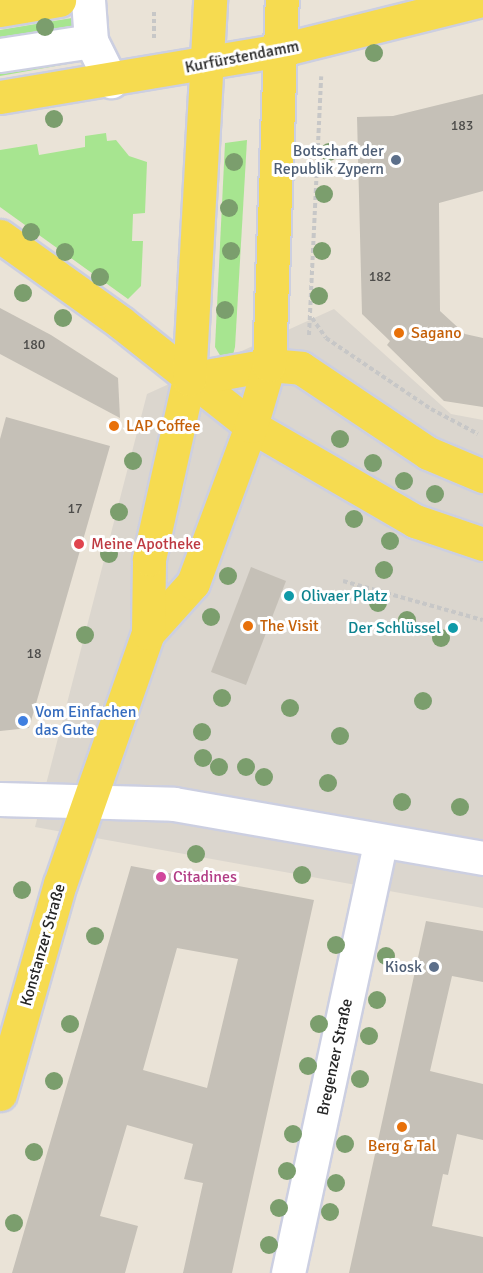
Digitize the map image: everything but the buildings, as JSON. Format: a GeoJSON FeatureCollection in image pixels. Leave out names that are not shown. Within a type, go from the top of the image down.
{"type":"FeatureCollection","features":[{"type":"Feature","properties":{"kind":"main road"},"geometry":{"type":"LineString","coordinates":[[0,10],[59,0]]}},
{"type":"Feature","properties":{"kind":"main road"},"geometry":{"type":"LineString","coordinates":[[93,798],[148,633],[149,559],[189,379],[210,0]]}},
{"type":"Feature","properties":{"kind":"main road"},"geometry":{"type":"LineString","coordinates":[[148,633],[193,583],[251,426],[269,365],[282,0]]}},
{"type":"Feature","properties":{"kind":"main road","name":"Kurfürstendamm"},"geometry":{"type":"LineString","coordinates":[[0,97],[111,81],[281,50],[481,0]]}},
{"type":"Feature","properties":{"kind":"main road"},"geometry":{"type":"LineString","coordinates":[[0,236],[120,322],[251,426],[415,521],[483,544]]}},
{"type":"Feature","properties":{"kind":"main road"},"geometry":{"type":"LineString","coordinates":[[189,379],[269,365],[301,368],[428,453],[483,476]]}},
{"type":"Feature","properties":{"kind":"main road","name":"Konstanzer Straße"},"geometry":{"type":"LineString","coordinates":[[0,1094],[60,884],[93,798]]}},
{"type":"Feature","properties":{"kind":"street"},"geometry":{"type":"LineString","coordinates":[[88,0],[91,40],[111,81]]}},
{"type":"Feature","properties":{"kind":"street"},"geometry":{"type":"LineString","coordinates":[[0,55],[91,40]]}},
{"type":"Feature","properties":{"kind":"street"},"geometry":{"type":"LineString","coordinates":[[0,799],[93,798],[196,807],[483,858]]}},
{"type":"Feature","properties":{"kind":"street","name":"Bregenzer Straße"},"geometry":{"type":"LineString","coordinates":[[288,1273],[381,841]]}},
{"type":"Feature","properties":{"kind":"path"},"geometry":{"type":"LineString","coordinates":[[153,41],[154,12]]}},
{"type":"Feature","properties":{"kind":"path"},"geometry":{"type":"LineString","coordinates":[[319,130],[310,302],[317,329],[431,409],[483,436]]}},
{"type":"Feature","properties":{"kind":"path"},"geometry":{"type":"LineString","coordinates":[[343,581],[483,620]]}},
{"type":"Feature","properties":{"kind":"green space"},"geometry":{"type":"Polygon","coordinates":[[[78,17],[69,30],[0,41],[0,30],[78,17]]]}},
{"type":"Feature","properties":{"kind":"green space"},"geometry":{"type":"Polygon","coordinates":[[[72,53],[84,61],[0,76],[0,65],[72,53]]]}},
{"type":"Feature","properties":{"kind":"green space"},"geometry":{"type":"Polygon","coordinates":[[[106,133],[107,141],[116,140],[129,156],[147,162],[145,213],[133,214],[132,241],[143,241],[141,286],[128,299],[0,207],[0,150],[37,144],[39,155],[85,147],[85,136],[106,133]]]}},
{"type":"Feature","properties":{"kind":"green space"},"geometry":{"type":"Polygon","coordinates":[[[247,140],[235,347],[233,355],[221,357],[215,347],[225,143],[247,140]]]}},
{"type":"Feature","properties":{"kind":"shaded area","name":"Olivaer Platz"},"geometry":{"type":"Polygon","coordinates":[[[334,309],[451,414],[483,420],[483,908],[35,827],[147,394],[334,309]]]}},
{"type":"Feature","properties":{"kind":"place","name":"Botschaft der Republik Zypern"},"geometry":{"type":"Point","coordinates":[396,160]}},
{"type":"Feature","properties":{"kind":"place","name":"Sagano"},"geometry":{"type":"Point","coordinates":[399,333]}},
{"type":"Feature","properties":{"kind":"place","name":"LAP Coffee"},"geometry":{"type":"Point","coordinates":[114,426]}},
{"type":"Feature","properties":{"kind":"place","name":"Meine Apotheke"},"geometry":{"type":"Point","coordinates":[79,544]}},
{"type":"Feature","properties":{"kind":"place","name":"Olivaer Platz"},"geometry":{"type":"Point","coordinates":[289,596]}},
{"type":"Feature","properties":{"kind":"place","name":"The Visit"},"geometry":{"type":"Point","coordinates":[248,626]}},
{"type":"Feature","properties":{"kind":"place","name":"Der Schlüssel"},"geometry":{"type":"Point","coordinates":[453,628]}},
{"type":"Feature","properties":{"kind":"place","name":"Vom Einfachen das Gute"},"geometry":{"type":"Point","coordinates":[23,721]}},
{"type":"Feature","properties":{"kind":"place","name":"Citadines"},"geometry":{"type":"Point","coordinates":[161,877]}},
{"type":"Feature","properties":{"kind":"place","name":"Kiosk"},"geometry":{"type":"Point","coordinates":[434,967]}},
{"type":"Feature","properties":{"kind":"place","name":"Berg & Tal"},"geometry":{"type":"Point","coordinates":[402,1127]}}]}
